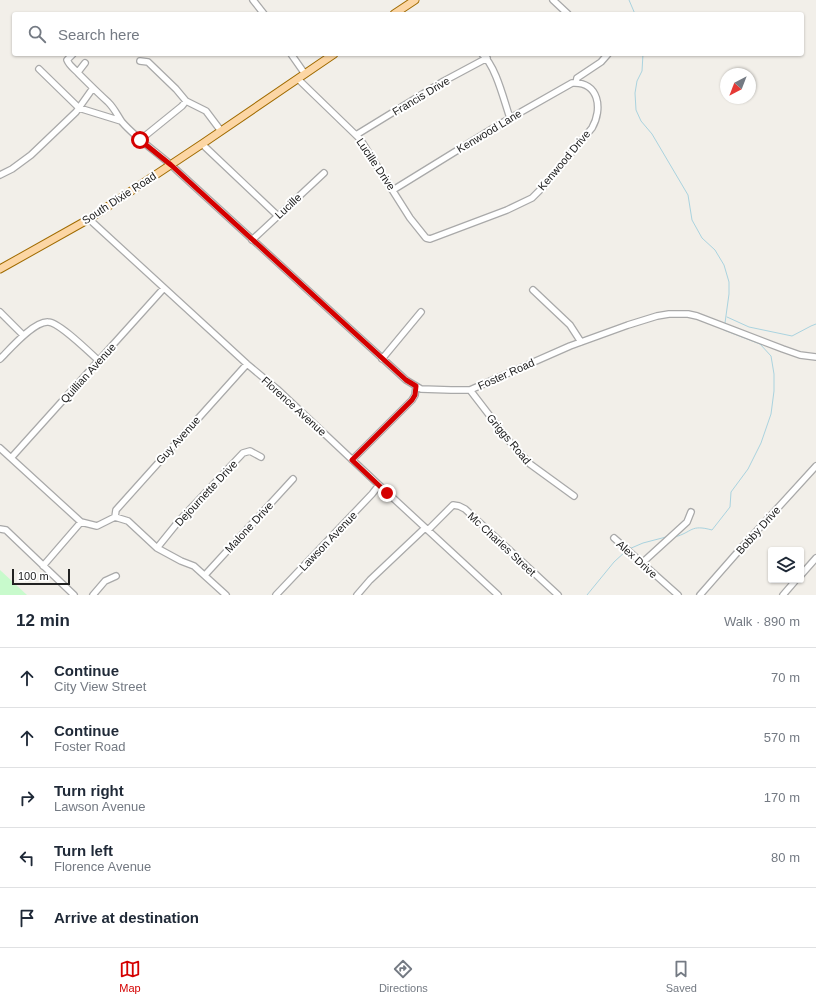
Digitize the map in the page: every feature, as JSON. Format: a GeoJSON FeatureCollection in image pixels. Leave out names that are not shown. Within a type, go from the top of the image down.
{"type":"FeatureCollection","features":[{"type":"Feature","properties":{"kind":"main road"},"geometry":{"type":"LineString","coordinates":[[397,12],[415,0]]}},
{"type":"Feature","properties":{"kind":"main road","name":"South Dixie Road"},"geometry":{"type":"LineString","coordinates":[[0,269],[89,218],[171,165],[331,56]]}},
{"type":"Feature","properties":{"kind":"street"},"geometry":{"type":"LineString","coordinates":[[253,0],[262,12]]}},
{"type":"Feature","properties":{"kind":"street"},"geometry":{"type":"LineString","coordinates":[[553,0],[566,12]]}},
{"type":"Feature","properties":{"kind":"street","name":"Foster Road"},"geometry":{"type":"LineString","coordinates":[[70,56],[67,60],[70,67],[78,72],[117,112],[121,121],[140,140],[171,165],[382,359],[406,380],[416,386],[426,389],[470,390],[581,342],[657,316],[669,314],[688,314],[697,316],[800,355],[816,357]]}},
{"type":"Feature","properties":{"kind":"street"},"geometry":{"type":"LineString","coordinates":[[292,56],[305,74]]}},
{"type":"Feature","properties":{"kind":"street"},"geometry":{"type":"LineString","coordinates":[[485,56],[492,67],[510,118]]}},
{"type":"Feature","properties":{"kind":"street","name":"Francis Drive"},"geometry":{"type":"LineString","coordinates":[[356,135],[485,56]]}},
{"type":"Feature","properties":{"kind":"street","name":"Kenwood Lane"},"geometry":{"type":"LineString","coordinates":[[393,190],[510,118],[576,82],[577,78],[601,62],[606,56]]}},
{"type":"Feature","properties":{"kind":"street"},"geometry":{"type":"LineString","coordinates":[[140,61],[148,62],[176,89],[186,101],[206,111],[221,131]]}},
{"type":"Feature","properties":{"kind":"street"},"geometry":{"type":"LineString","coordinates":[[78,72],[85,64]]}},
{"type":"Feature","properties":{"kind":"street"},"geometry":{"type":"LineString","coordinates":[[39,69],[79,108],[121,121]]}},
{"type":"Feature","properties":{"kind":"street","name":"Lucille Drive"},"geometry":{"type":"LineString","coordinates":[[298,79],[356,135],[418,230],[428,239]]}},
{"type":"Feature","properties":{"kind":"street","name":"Kenwood Drive"},"geometry":{"type":"LineString","coordinates":[[428,239],[432,239],[507,210],[532,198],[543,187],[596,121],[598,105],[597,98],[588,86],[576,82]]}},
{"type":"Feature","properties":{"kind":"street"},"geometry":{"type":"LineString","coordinates":[[0,175],[25,161],[79,108],[81,103],[90,94],[92,88]]}},
{"type":"Feature","properties":{"kind":"street"},"geometry":{"type":"LineString","coordinates":[[140,140],[182,106],[186,101]]}},
{"type":"Feature","properties":{"kind":"street"},"geometry":{"type":"LineString","coordinates":[[202,144],[278,216]]}},
{"type":"Feature","properties":{"kind":"street","name":"Lucille"},"geometry":{"type":"LineString","coordinates":[[252,240],[324,173]]}},
{"type":"Feature","properties":{"kind":"street","name":"Florence Avenue"},"geometry":{"type":"LineString","coordinates":[[89,218],[247,364],[277,388],[352,460],[498,595]]}},
{"type":"Feature","properties":{"kind":"street","name":"Quillian Avenue"},"geometry":{"type":"LineString","coordinates":[[11,458],[100,361],[164,288]]}},
{"type":"Feature","properties":{"kind":"street"},"geometry":{"type":"LineString","coordinates":[[533,290],[570,325],[581,342]]}},
{"type":"Feature","properties":{"kind":"street"},"geometry":{"type":"LineString","coordinates":[[0,312],[23,335]]}},
{"type":"Feature","properties":{"kind":"street"},"geometry":{"type":"LineString","coordinates":[[382,359],[421,312]]}},
{"type":"Feature","properties":{"kind":"street"},"geometry":{"type":"LineString","coordinates":[[0,359],[23,335],[36,326],[49,322],[60,327],[100,361]]}},
{"type":"Feature","properties":{"kind":"street","name":"Guy Avenue"},"geometry":{"type":"LineString","coordinates":[[115,517],[116,510],[121,504],[247,364]]}},
{"type":"Feature","properties":{"kind":"street"},"geometry":{"type":"LineString","coordinates":[[352,460],[412,400],[415,395],[416,386]]}},
{"type":"Feature","properties":{"kind":"street","name":"Griggs Road"},"geometry":{"type":"LineString","coordinates":[[470,390],[510,442],[530,464],[574,496]]}},
{"type":"Feature","properties":{"kind":"street"},"geometry":{"type":"LineString","coordinates":[[0,448],[81,522],[97,526],[115,517],[128,521],[157,548],[194,566],[226,595]]}},
{"type":"Feature","properties":{"kind":"street","name":"Dejournette Drive"},"geometry":{"type":"LineString","coordinates":[[157,548],[178,522],[243,453],[250,450],[261,457]]}},
{"type":"Feature","properties":{"kind":"street","name":"Bobby Drive"},"geometry":{"type":"LineString","coordinates":[[700,595],[816,466]]}},
{"type":"Feature","properties":{"kind":"street","name":"Malone Drive"},"geometry":{"type":"LineString","coordinates":[[205,575],[293,479]]}},
{"type":"Feature","properties":{"kind":"street","name":"Lawson Avenue"},"geometry":{"type":"LineString","coordinates":[[276,595],[379,485]]}},
{"type":"Feature","properties":{"kind":"street","name":"Mc Charles Street"},"geometry":{"type":"LineString","coordinates":[[427,529],[453,505],[465,509],[558,595]]}},
{"type":"Feature","properties":{"kind":"street"},"geometry":{"type":"LineString","coordinates":[[642,563],[687,522],[691,512]]}},
{"type":"Feature","properties":{"kind":"street"},"geometry":{"type":"LineString","coordinates":[[43,566],[81,522]]}},
{"type":"Feature","properties":{"kind":"street"},"geometry":{"type":"LineString","coordinates":[[0,529],[6,530],[74,595]]}},
{"type":"Feature","properties":{"kind":"street"},"geometry":{"type":"LineString","coordinates":[[357,595],[370,580],[427,529]]}},
{"type":"Feature","properties":{"kind":"street","name":"Alex Drive"},"geometry":{"type":"LineString","coordinates":[[614,538],[678,595]]}},
{"type":"Feature","properties":{"kind":"street"},"geometry":{"type":"LineString","coordinates":[[804,572],[816,558]]}},
{"type":"Feature","properties":{"kind":"street"},"geometry":{"type":"LineString","coordinates":[[93,595],[105,581],[116,576]]}},
{"type":"Feature","properties":{"kind":"street"},"geometry":{"type":"LineString","coordinates":[[783,595],[793,583]]}},
{"type":"Feature","properties":{"kind":"green space"},"geometry":{"type":"Polygon","coordinates":[[[0,570],[27,595],[0,595],[0,570]]]}},
{"type":"Feature","properties":{"kind":"waterway"},"geometry":{"type":"LineString","coordinates":[[629,0],[634,12]]}},
{"type":"Feature","properties":{"kind":"waterway"},"geometry":{"type":"LineString","coordinates":[[643,56],[642,71],[637,81],[635,93],[636,110],[641,121],[652,134],[688,195],[692,220],[702,238],[715,250],[724,265],[729,282],[725,323]]}},
{"type":"Feature","properties":{"kind":"waterway"},"geometry":{"type":"LineString","coordinates":[[727,317],[749,327],[792,336],[816,324]]}},
{"type":"Feature","properties":{"kind":"waterway"},"geometry":{"type":"LineString","coordinates":[[675,537],[695,528],[712,530],[730,507],[731,492],[748,469],[761,443],[771,414],[774,391],[774,374],[771,356],[760,344],[724,330]]}},
{"type":"Feature","properties":{"kind":"waterway"},"geometry":{"type":"LineString","coordinates":[[629,549],[643,543],[666,537]]}},
{"type":"Feature","properties":{"kind":"waterway"},"geometry":{"type":"LineString","coordinates":[[587,595],[614,562],[626,551]]}},
{"type":"Feature","properties":{"kind":"route"},"geometry":{"type":"LineString","coordinates":[[140,140],[171,165],[406,380],[416,386],[415,395],[412,400],[352,460],[387,493]]}}]}
